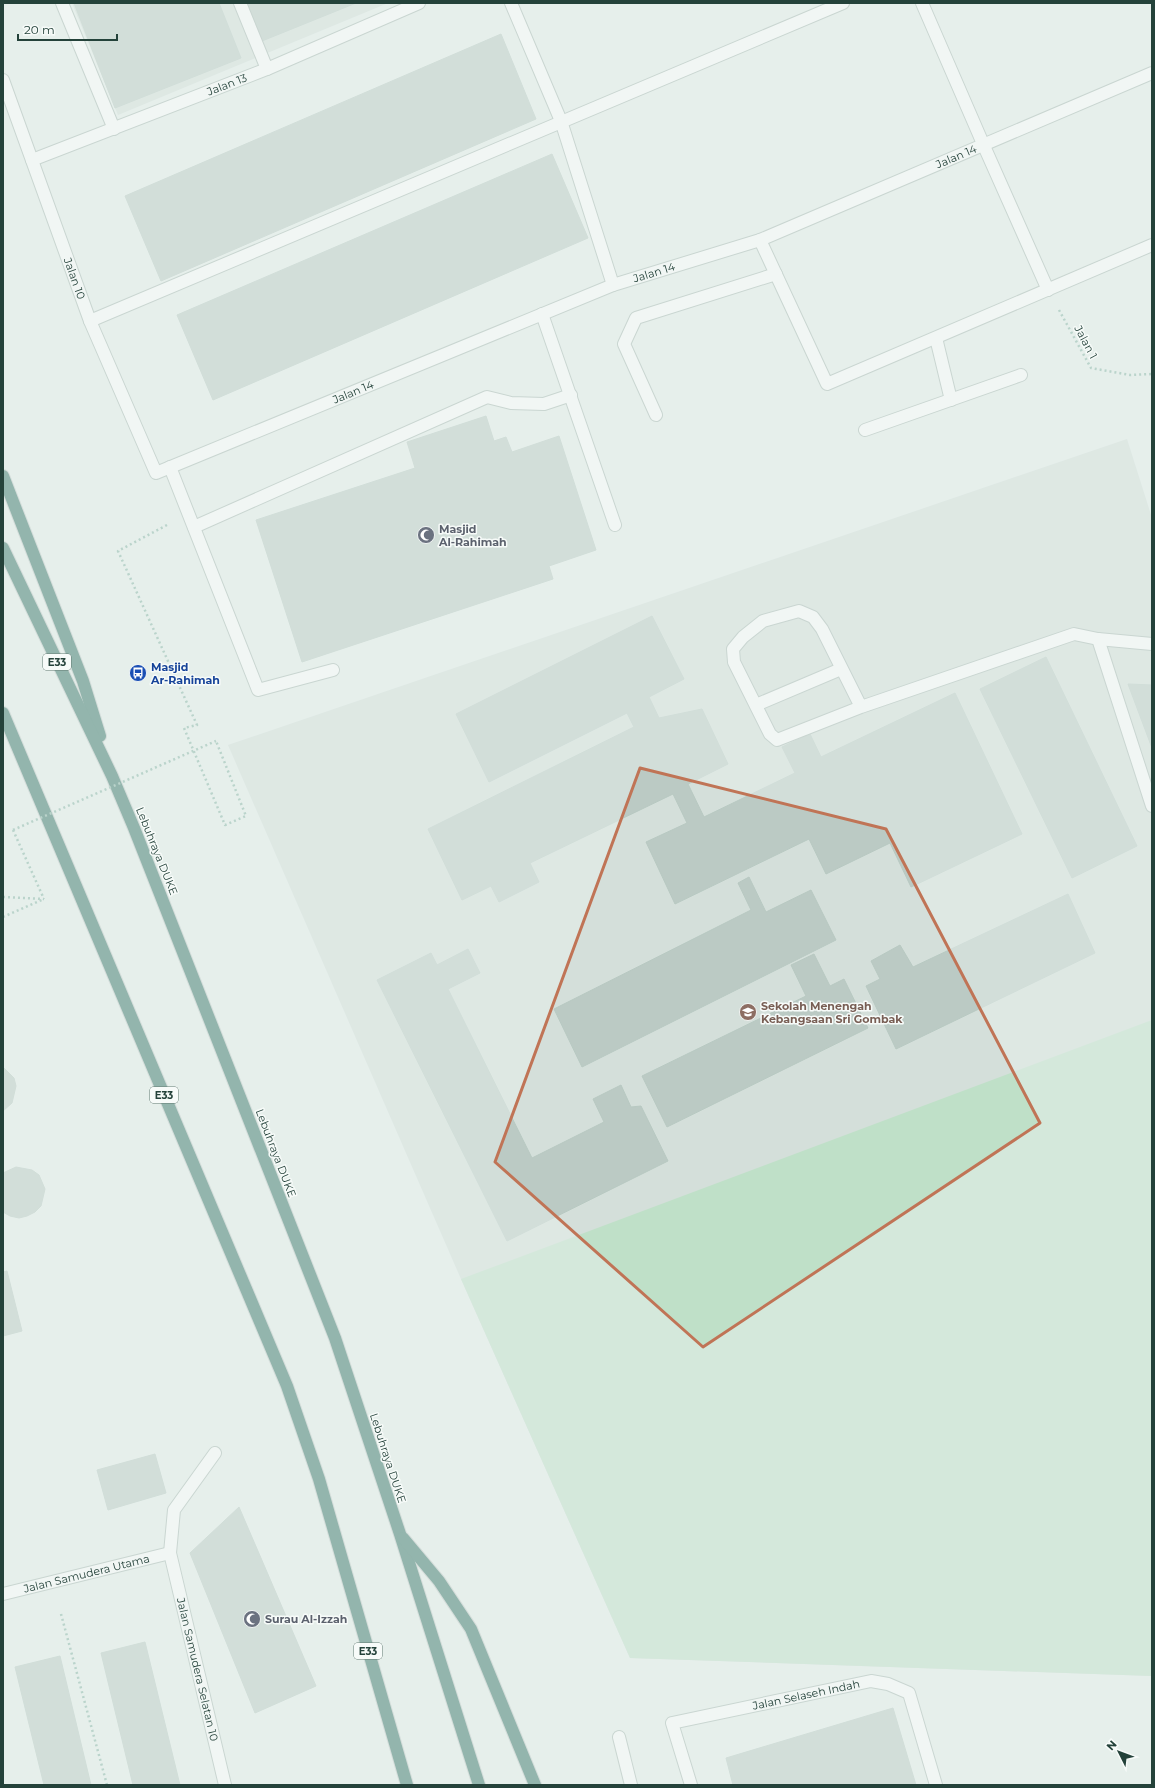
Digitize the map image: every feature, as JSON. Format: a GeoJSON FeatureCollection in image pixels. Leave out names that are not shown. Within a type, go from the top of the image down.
{"type":"FeatureCollection","features":[{"type":"Feature","properties":{"kind":"highway"},"geometry":{"type":"LineString","coordinates":[[3,476],[83,681],[112,776]]}},
{"type":"Feature","properties":{"kind":"highway","name":"Lebuhraya DUKE"},"geometry":{"type":"LineString","coordinates":[[3,548],[112,776],[134,828],[336,1338],[400,1534],[479,1785]]}},
{"type":"Feature","properties":{"kind":"highway","name":"E33"},"geometry":{"type":"LineString","coordinates":[[3,713],[287,1386],[319,1479],[407,1785]]}},
{"type":"Feature","properties":{"kind":"highway"},"geometry":{"type":"LineString","coordinates":[[400,1534],[439,1581],[471,1629],[535,1785]]}},
{"type":"Feature","properties":{"kind":"street"},"geometry":{"type":"LineString","coordinates":[[62,3],[114,129]]}},
{"type":"Feature","properties":{"kind":"street"},"geometry":{"type":"LineString","coordinates":[[240,3],[267,69]]}},
{"type":"Feature","properties":{"kind":"street"},"geometry":{"type":"LineString","coordinates":[[511,3],[561,121],[613,285]]}},
{"type":"Feature","properties":{"kind":"street"},"geometry":{"type":"LineString","coordinates":[[90,321],[843,3]]}},
{"type":"Feature","properties":{"kind":"street"},"geometry":{"type":"LineString","coordinates":[[922,3],[1048,290]]}},
{"type":"Feature","properties":{"kind":"street","name":"Jalan 13"},"geometry":{"type":"LineString","coordinates":[[32,160],[267,69],[415,4]]}},
{"type":"Feature","properties":{"kind":"street","name":"Jalan 14"},"geometry":{"type":"LineString","coordinates":[[156,473],[613,285],[760,240],[984,146],[1152,73]]}},
{"type":"Feature","properties":{"kind":"street","name":"Jalan 10"},"geometry":{"type":"LineString","coordinates":[[3,80],[90,321],[156,473]]}},
{"type":"Feature","properties":{"kind":"street"},"geometry":{"type":"LineString","coordinates":[[760,240],[828,384],[1152,245]]}},
{"type":"Feature","properties":{"kind":"street"},"geometry":{"type":"LineString","coordinates":[[656,415],[624,344],[636,318],[776,274]]}},
{"type":"Feature","properties":{"kind":"street"},"geometry":{"type":"LineString","coordinates":[[542,314],[615,525]]}},
{"type":"Feature","properties":{"kind":"street"},"geometry":{"type":"LineString","coordinates":[[936,338],[951,400]]}},
{"type":"Feature","properties":{"kind":"street"},"geometry":{"type":"LineString","coordinates":[[865,430],[1020,375]]}},
{"type":"Feature","properties":{"kind":"street"},"geometry":{"type":"LineString","coordinates":[[194,527],[488,397],[511,403],[544,404],[571,395]]}},
{"type":"Feature","properties":{"kind":"street"},"geometry":{"type":"LineString","coordinates":[[170,467],[258,690],[333,670]]}},
{"type":"Feature","properties":{"kind":"street"},"geometry":{"type":"LineString","coordinates":[[861,707],[822,629],[813,617],[799,611],[763,621],[743,637],[734,649],[734,662],[770,734],[777,740],[861,707],[1074,634],[1098,639],[1152,644]]}},
{"type":"Feature","properties":{"kind":"street"},"geometry":{"type":"LineString","coordinates":[[1098,639],[1152,806]]}},
{"type":"Feature","properties":{"kind":"street"},"geometry":{"type":"LineString","coordinates":[[756,705],[841,669]]}},
{"type":"Feature","properties":{"kind":"street","name":"Jalan Samudera Selatan 10"},"geometry":{"type":"LineString","coordinates":[[215,1453],[174,1510],[170,1553],[225,1785]]}},
{"type":"Feature","properties":{"kind":"street","name":"Jalan Samudera Utama"},"geometry":{"type":"LineString","coordinates":[[3,1594],[170,1553]]}},
{"type":"Feature","properties":{"kind":"street","name":"Jalan Selaseh Indah"},"geometry":{"type":"LineString","coordinates":[[691,1785],[672,1723],[871,1681],[888,1684],[909,1693],[936,1785]]}},
{"type":"Feature","properties":{"kind":"street"},"geometry":{"type":"LineString","coordinates":[[619,1737],[631,1785]]}},
{"type":"Feature","properties":{"kind":"path","name":"Jalan 1"},"geometry":{"type":"LineString","coordinates":[[1048,290],[1091,368],[1130,375],[1152,374]]}},
{"type":"Feature","properties":{"kind":"path"},"geometry":{"type":"LineString","coordinates":[[44,899],[13,830],[216,741],[246,816],[225,825],[184,728],[197,725],[118,551],[168,524]]}},
{"type":"Feature","properties":{"kind":"path"},"geometry":{"type":"LineString","coordinates":[[3,897],[44,899]]}},
{"type":"Feature","properties":{"kind":"path"},"geometry":{"type":"LineString","coordinates":[[3,917],[44,899]]}},
{"type":"Feature","properties":{"kind":"path"},"geometry":{"type":"LineString","coordinates":[[61,1614],[107,1785]]}},
{"type":"Feature","properties":{"kind":"highlighted area"},"geometry":{"type":"Polygon","coordinates":[[[640,768],[886,829],[1040,1123],[703,1347],[495,1162],[640,768]]]}},
{"type":"Feature","properties":{"kind":"shaded area"},"geometry":{"type":"Polygon","coordinates":[[[72,3],[388,3],[118,115],[72,3]]]}},
{"type":"Feature","properties":{"kind":"shaded area","name":"Sekolah Menengah Kebangsaan Sri Gombak"},"geometry":{"type":"Polygon","coordinates":[[[1127,439],[1152,518],[1152,1676],[630,1658],[461,1279],[228,745],[1127,439]]]}},
{"type":"Feature","properties":{"kind":"green space"},"geometry":{"type":"Polygon","coordinates":[[[1152,1020],[1152,1676],[630,1658],[461,1279],[1152,1020]]]}},
{"type":"Feature","properties":{"kind":"building"},"geometry":{"type":"Polygon","coordinates":[[[74,3],[219,3],[241,58],[115,108],[74,3]]]}},
{"type":"Feature","properties":{"kind":"building"},"geometry":{"type":"Polygon","coordinates":[[[247,3],[356,3],[262,41],[247,3]]]}},
{"type":"Feature","properties":{"kind":"building"},"geometry":{"type":"Polygon","coordinates":[[[501,34],[536,119],[161,281],[125,196],[501,34]]]}},
{"type":"Feature","properties":{"kind":"building"},"geometry":{"type":"Polygon","coordinates":[[[552,154],[588,238],[213,400],[177,315],[552,154]]]}},
{"type":"Feature","properties":{"kind":"building","name":"Masjid Al-Rahimah"},"geometry":{"type":"Polygon","coordinates":[[[486,416],[494,441],[506,437],[512,452],[559,436],[596,550],[549,566],[553,579],[302,662],[256,520],[415,468],[407,442],[486,416]]]}},
{"type":"Feature","properties":{"kind":"building"},"geometry":{"type":"Polygon","coordinates":[[[652,616],[684,679],[649,697],[659,718],[702,709],[728,764],[688,784],[704,817],[795,773],[782,747],[810,734],[821,757],[955,693],[1022,834],[911,887],[890,843],[826,874],[809,839],[675,904],[646,842],[687,823],[673,794],[530,863],[539,882],[499,902],[491,886],[462,900],[428,829],[634,727],[627,713],[489,782],[456,714],[652,616]]]}},
{"type":"Feature","properties":{"kind":"building"},"geometry":{"type":"Polygon","coordinates":[[[1046,657],[1137,846],[1072,878],[980,689],[1046,657]]]}},
{"type":"Feature","properties":{"kind":"building"},"geometry":{"type":"Polygon","coordinates":[[[1128,684],[1152,685],[1152,748],[1128,684]]]}},
{"type":"Feature","properties":{"kind":"building"},"geometry":{"type":"Polygon","coordinates":[[[749,877],[766,912],[811,890],[836,940],[582,1067],[554,1009],[751,910],[738,883],[749,877]]]}},
{"type":"Feature","properties":{"kind":"building"},"geometry":{"type":"Polygon","coordinates":[[[1068,894],[1095,953],[896,1049],[866,986],[880,979],[871,961],[900,945],[913,967],[1068,894]]]}},
{"type":"Feature","properties":{"kind":"building"},"geometry":{"type":"Polygon","coordinates":[[[468,949],[480,973],[448,989],[532,1158],[604,1122],[593,1099],[621,1085],[631,1107],[641,1106],[668,1161],[507,1241],[377,980],[431,953],[437,965],[468,949]]]}},
{"type":"Feature","properties":{"kind":"building"},"geometry":{"type":"Polygon","coordinates":[[[814,954],[830,986],[844,979],[868,1028],[667,1127],[642,1076],[806,996],[791,965],[814,954]]]}},
{"type":"Feature","properties":{"kind":"building"},"geometry":{"type":"Polygon","coordinates":[[[3,1067],[14,1078],[16,1086],[12,1103],[3,1111],[3,1067]]]}},
{"type":"Feature","properties":{"kind":"building"},"geometry":{"type":"Polygon","coordinates":[[[16,1167],[32,1170],[39,1175],[45,1189],[41,1206],[35,1212],[19,1218],[10,1216],[3,1212],[3,1173],[16,1167]]]}},
{"type":"Feature","properties":{"kind":"building"},"geometry":{"type":"Polygon","coordinates":[[[7,1271],[22,1331],[3,1336],[3,1272],[7,1271]]]}},
{"type":"Feature","properties":{"kind":"building"},"geometry":{"type":"Polygon","coordinates":[[[155,1454],[166,1493],[108,1510],[97,1470],[155,1454]]]}},
{"type":"Feature","properties":{"kind":"building","name":"Surau Al-Izzah"},"geometry":{"type":"Polygon","coordinates":[[[239,1507],[316,1686],[255,1713],[190,1553],[239,1507]]]}},
{"type":"Feature","properties":{"kind":"building"},"geometry":{"type":"Polygon","coordinates":[[[145,1642],[180,1785],[133,1785],[101,1653],[145,1642]]]}},
{"type":"Feature","properties":{"kind":"building"},"geometry":{"type":"Polygon","coordinates":[[[60,1656],[91,1785],[44,1785],[15,1667],[60,1656]]]}},
{"type":"Feature","properties":{"kind":"building"},"geometry":{"type":"Polygon","coordinates":[[[893,1708],[916,1785],[733,1785],[726,1758],[893,1708]]]}},
{"type":"Feature","properties":{"kind":"place","name":"Masjid Al-Rahimah"},"geometry":{"type":"Point","coordinates":[426,535]}},
{"type":"Feature","properties":{"kind":"place","name":"Masjid Ar-Rahimah"},"geometry":{"type":"Point","coordinates":[138,673]}},
{"type":"Feature","properties":{"kind":"place","name":"Sekolah Menengah Kebangsaan Sri Gombak"},"geometry":{"type":"Point","coordinates":[748,1012]}},
{"type":"Feature","properties":{"kind":"place","name":"Surau Al-Izzah"},"geometry":{"type":"Point","coordinates":[252,1619]}}]}
